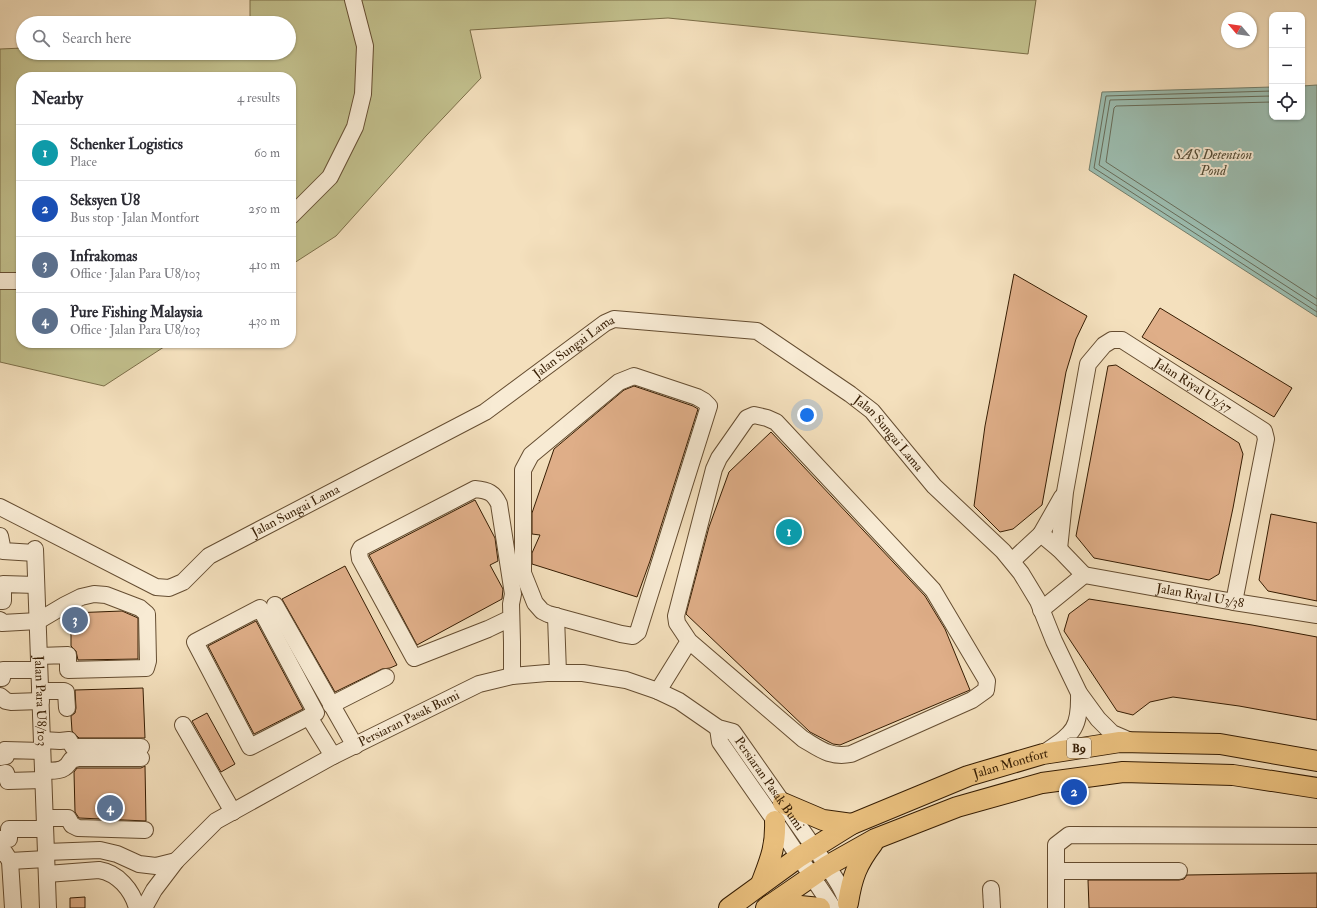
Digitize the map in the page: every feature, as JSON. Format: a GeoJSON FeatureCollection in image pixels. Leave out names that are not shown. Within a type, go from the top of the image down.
{"type":"FeatureCollection","features":[{"type":"Feature","properties":{"kind":"main road","name":"Jalan Montfort"},"geometry":{"type":"LineString","coordinates":[[729,908],[807,852],[852,824],[968,776],[1043,754],[1120,742],[1220,744],[1317,761]]}},
{"type":"Feature","properties":{"kind":"main road","name":"Jalan Montfort"},"geometry":{"type":"LineString","coordinates":[[768,907],[820,870],[875,840],[957,807],[1042,783],[1122,772],[1233,775],[1317,788]]}},
{"type":"Feature","properties":{"kind":"main road"},"geometry":{"type":"LineString","coordinates":[[761,884],[772,855],[779,812],[852,824]]}},
{"type":"Feature","properties":{"kind":"main road"},"geometry":{"type":"LineString","coordinates":[[843,906],[861,859],[875,840]]}},
{"type":"Feature","properties":{"kind":"main road"},"geometry":{"type":"LineString","coordinates":[[768,907],[790,905],[820,908]]}},
{"type":"Feature","properties":{"kind":"street"},"geometry":{"type":"LineString","coordinates":[[296,211],[330,176],[355,127],[363,94],[365,46],[353,0]]}},
{"type":"Feature","properties":{"kind":"street"},"geometry":{"type":"LineString","coordinates":[[0,281],[16,281]]}},
{"type":"Feature","properties":{"kind":"street","name":"Jalan Sungai Lama"},"geometry":{"type":"LineString","coordinates":[[0,507],[156,587],[169,588],[183,582],[209,556],[485,412],[605,323],[614,319],[757,331],[850,394],[872,411],[934,486],[1012,561],[1021,573],[1041,610],[1079,693]]}},
{"type":"Feature","properties":{"kind":"street","name":"Jalan Riyal U3/37"},"geometry":{"type":"LineString","coordinates":[[1059,549],[1065,492],[1088,364],[1104,345],[1112,340],[1122,340],[1264,431],[1266,439],[1234,602]]}},
{"type":"Feature","properties":{"kind":"street"},"geometry":{"type":"LineString","coordinates":[[634,376],[697,397],[704,401],[709,406],[636,634],[633,636],[621,634],[556,616],[542,611],[536,603],[523,573],[523,470],[530,455],[619,382],[634,376]]}},
{"type":"Feature","properties":{"kind":"street"},"geometry":{"type":"LineString","coordinates":[[754,414],[776,422],[933,590],[987,681],[986,690],[972,700],[851,754],[840,756],[824,751],[803,740],[688,641],[677,623],[676,616],[714,469],[719,458],[747,418],[754,414]]}},
{"type":"Feature","properties":{"kind":"street"},"geometry":{"type":"LineString","coordinates":[[511,618],[488,629],[414,658],[360,559],[359,552],[361,548],[475,489],[482,489],[496,496],[499,504],[513,594],[511,604],[512,676]]}},
{"type":"Feature","properties":{"kind":"street"},"geometry":{"type":"LineString","coordinates":[[1012,561],[1041,534],[1065,492]]}},
{"type":"Feature","properties":{"kind":"street"},"geometry":{"type":"LineString","coordinates":[[1041,534],[1059,549],[1084,575],[1041,610]]}},
{"type":"Feature","properties":{"kind":"street","name":"Jalan Para U8/103"},"geometry":{"type":"LineString","coordinates":[[0,536],[3,551],[35,551],[48,908]]}},
{"type":"Feature","properties":{"kind":"street","name":"Jalan Riyal U3/38"},"geometry":{"type":"LineString","coordinates":[[1084,575],[1234,602],[1317,614]]}},
{"type":"Feature","properties":{"kind":"street"},"geometry":{"type":"LineString","coordinates":[[0,601],[3,601],[3,584],[36,585]]}},
{"type":"Feature","properties":{"kind":"street"},"geometry":{"type":"LineString","coordinates":[[0,620],[2,623],[38,622],[77,599],[94,594],[106,595],[140,608],[147,614],[148,620],[148,661],[146,668],[68,670],[68,655],[39,663],[3,670],[2,678],[0,678]]}},
{"type":"Feature","properties":{"kind":"street"},"geometry":{"type":"LineString","coordinates":[[275,605],[355,746]]}},
{"type":"Feature","properties":{"kind":"street"},"geometry":{"type":"LineString","coordinates":[[260,608],[316,713],[309,717],[250,747],[195,642],[260,608]]}},
{"type":"Feature","properties":{"kind":"street"},"geometry":{"type":"LineString","coordinates":[[556,616],[558,673]]}},
{"type":"Feature","properties":{"kind":"street"},"geometry":{"type":"LineString","coordinates":[[658,691],[688,641]]}},
{"type":"Feature","properties":{"kind":"street","name":"Persiaran Pasak Bumi"},"geometry":{"type":"LineString","coordinates":[[144,908],[154,890],[176,860],[216,822],[233,812],[333,756],[479,684],[512,676],[547,673],[583,673],[626,680],[658,691],[679,701],[718,728],[733,732],[779,812],[820,870],[843,906]]}},
{"type":"Feature","properties":{"kind":"street"},"geometry":{"type":"LineString","coordinates":[[331,705],[386,677]]}},
{"type":"Feature","properties":{"kind":"street"},"geometry":{"type":"LineString","coordinates":[[0,696],[11,702],[64,690],[66,692],[67,708]]}},
{"type":"Feature","properties":{"kind":"street"},"geometry":{"type":"LineString","coordinates":[[1079,693],[1098,719],[1112,732],[1134,742]]}},
{"type":"Feature","properties":{"kind":"street"},"geometry":{"type":"LineString","coordinates":[[1043,754],[1068,737],[1075,727],[1080,712],[1079,693]]}},
{"type":"Feature","properties":{"kind":"street"},"geometry":{"type":"LineString","coordinates":[[309,717],[333,756]]}},
{"type":"Feature","properties":{"kind":"street"},"geometry":{"type":"LineString","coordinates":[[183,725],[233,812]]}},
{"type":"Feature","properties":{"kind":"street"},"geometry":{"type":"LineString","coordinates":[[0,757],[6,756],[5,750],[69,740],[73,747],[141,752],[78,758],[71,760],[67,767],[62,770],[8,781],[6,774],[0,774]]}},
{"type":"Feature","properties":{"kind":"street"},"geometry":{"type":"LineString","coordinates":[[0,839],[9,839],[8,829],[68,818],[72,825],[78,828],[145,830]]}},
{"type":"Feature","properties":{"kind":"street"},"geometry":{"type":"LineString","coordinates":[[1056,908],[1056,845],[1069,835],[1317,836]]}},
{"type":"Feature","properties":{"kind":"street"},"geometry":{"type":"LineString","coordinates":[[46,862],[100,850],[117,854],[139,864],[156,866],[176,860]]}},
{"type":"Feature","properties":{"kind":"street"},"geometry":{"type":"LineString","coordinates":[[13,908],[5,857],[106,871],[125,884],[134,897],[137,908]]}},
{"type":"Feature","properties":{"kind":"street"},"geometry":{"type":"LineString","coordinates":[[1056,871],[1179,871]]}},
{"type":"Feature","properties":{"kind":"street"},"geometry":{"type":"LineString","coordinates":[[991,889],[992,908]]}},
{"type":"Feature","properties":{"kind":"street"},"geometry":{"type":"LineString","coordinates":[[43,908],[48,908]]}},
{"type":"Feature","properties":{"kind":"shaded area"},"geometry":{"type":"Polygon","coordinates":[[[250,0],[1036,0],[1028,54],[668,18],[470,30],[481,78],[426,136],[336,236],[296,262],[296,72],[16,72],[16,348],[162,348],[104,386],[0,362],[0,49],[16,48],[16,60],[296,60],[296,16],[250,16],[250,0]]]}},
{"type":"Feature","properties":{"kind":"water","name":"SAS Detention Pond"},"geometry":{"type":"Polygon","coordinates":[[[1317,85],[1317,317],[1089,170],[1102,92],[1269,87],[1269,120],[1305,120],[1305,86],[1317,85]]]}},
{"type":"Feature","properties":{"kind":"building"},"geometry":{"type":"Polygon","coordinates":[[[1014,274],[1087,316],[1076,339],[1066,372],[1042,505],[1013,529],[1000,532],[974,506],[985,426],[1014,274]]]}},
{"type":"Feature","properties":{"kind":"building"},"geometry":{"type":"Polygon","coordinates":[[[1160,308],[1292,388],[1274,417],[1142,337],[1160,308]]]}},
{"type":"Feature","properties":{"kind":"building"},"geometry":{"type":"Polygon","coordinates":[[[1116,365],[1239,443],[1243,454],[1219,574],[1209,580],[1094,558],[1076,536],[1108,366],[1116,365]]]}},
{"type":"Feature","properties":{"kind":"building"},"geometry":{"type":"Polygon","coordinates":[[[634,386],[698,409],[650,561],[637,597],[532,564],[532,553],[540,535],[532,534],[532,513],[554,449],[624,390],[634,386]]]}},
{"type":"Feature","properties":{"kind":"building"},"geometry":{"type":"Polygon","coordinates":[[[771,432],[925,596],[945,629],[970,690],[840,745],[833,744],[810,732],[686,614],[709,527],[729,472],[771,432]]]}},
{"type":"Feature","properties":{"kind":"building"},"geometry":{"type":"Polygon","coordinates":[[[475,500],[495,538],[498,561],[490,565],[503,589],[502,599],[417,645],[369,555],[475,500]]]}},
{"type":"Feature","properties":{"kind":"building"},"geometry":{"type":"Polygon","coordinates":[[[1271,514],[1317,523],[1317,601],[1268,591],[1259,580],[1271,514]]]}},
{"type":"Feature","properties":{"kind":"building"},"geometry":{"type":"Polygon","coordinates":[[[345,566],[397,665],[382,669],[335,692],[282,599],[345,566]]]}},
{"type":"Feature","properties":{"kind":"building"},"geometry":{"type":"Polygon","coordinates":[[[1089,599],[1317,637],[1317,720],[1239,706],[1173,697],[1150,702],[1133,715],[1117,711],[1064,631],[1069,614],[1089,599]]]}},
{"type":"Feature","properties":{"kind":"building"},"geometry":{"type":"Polygon","coordinates":[[[122,611],[138,618],[138,659],[78,660],[76,651],[71,646],[71,613],[122,611]]]}},
{"type":"Feature","properties":{"kind":"building"},"geometry":{"type":"Polygon","coordinates":[[[256,621],[303,709],[254,734],[208,646],[256,621]]]}},
{"type":"Feature","properties":{"kind":"building"},"geometry":{"type":"Polygon","coordinates":[[[143,688],[145,738],[79,738],[72,731],[71,716],[75,713],[76,708],[75,690],[143,688]]]}},
{"type":"Feature","properties":{"kind":"building"},"geometry":{"type":"Polygon","coordinates":[[[207,713],[235,764],[221,772],[192,721],[207,713]]]}},
{"type":"Feature","properties":{"kind":"building"},"geometry":{"type":"Polygon","coordinates":[[[145,766],[146,821],[79,818],[75,812],[74,772],[77,768],[141,768],[145,766]]]}},
{"type":"Feature","properties":{"kind":"building"},"geometry":{"type":"Polygon","coordinates":[[[1317,873],[1317,908],[1089,908],[1088,880],[1179,880],[1184,879],[1187,875],[1317,873]]]}},
{"type":"Feature","properties":{"kind":"building"},"geometry":{"type":"Polygon","coordinates":[[[85,897],[85,908],[70,908],[70,898],[85,897]]]}},
{"type":"Feature","properties":{"kind":"place","name":"Schenker Logistics"},"geometry":{"type":"Point","coordinates":[789,532]}},
{"type":"Feature","properties":{"kind":"place","name":"Infrakomas"},"geometry":{"type":"Point","coordinates":[75,620]}},
{"type":"Feature","properties":{"kind":"place","name":"Seksyen U8"},"geometry":{"type":"Point","coordinates":[1074,792]}},
{"type":"Feature","properties":{"kind":"place","name":"Pure Fishing Malaysia"},"geometry":{"type":"Point","coordinates":[110,808]}}]}
